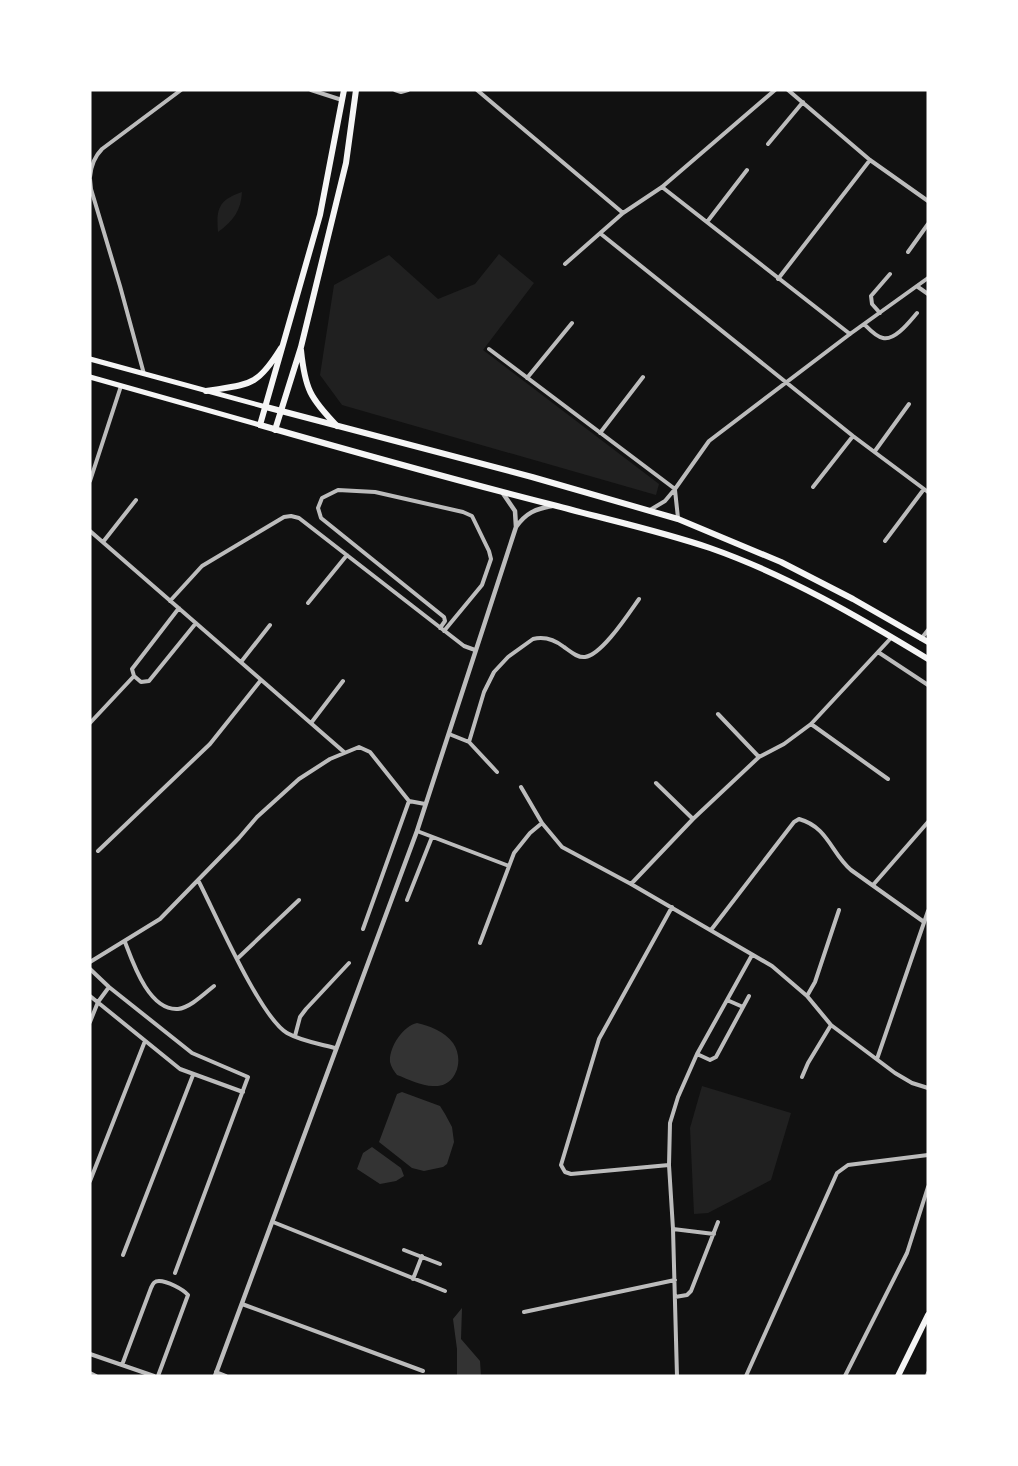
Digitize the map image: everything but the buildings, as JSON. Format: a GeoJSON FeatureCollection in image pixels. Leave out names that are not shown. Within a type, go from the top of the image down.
{"type":"FeatureCollection","features":[{"type":"Feature","properties":{"kind":"main road"},"geometry":{"type":"LineString","coordinates":[[260,425],[320,215],[344,90]]}},
{"type":"Feature","properties":{"kind":"main road"},"geometry":{"type":"LineString","coordinates":[[275,430],[301,346],[346,164],[356,90]]}},
{"type":"Feature","properties":{"kind":"main road"},"geometry":{"type":"LineString","coordinates":[[206,391],[242,385],[258,379],[267,370],[285,341]]}},
{"type":"Feature","properties":{"kind":"main road"},"geometry":{"type":"LineString","coordinates":[[301,346],[308,391],[314,403],[337,426]]}},
{"type":"Feature","properties":{"kind":"main road"},"geometry":{"type":"LineString","coordinates":[[90,359],[532,477],[678,519],[781,562],[853,598],[928,642]]}},
{"type":"Feature","properties":{"kind":"main road"},"geometry":{"type":"LineString","coordinates":[[90,377],[275,430],[712,548],[836,605],[928,660]]}},
{"type":"Feature","properties":{"kind":"main road"},"geometry":{"type":"LineString","coordinates":[[898,1376],[928,1315]]}},
{"type":"Feature","properties":{"kind":"street"},"geometry":{"type":"LineString","coordinates":[[144,374],[91,189],[91,167],[96,155],[102,149],[181,90]]}},
{"type":"Feature","properties":{"kind":"street"},"geometry":{"type":"LineString","coordinates":[[311,90],[343,100]]}},
{"type":"Feature","properties":{"kind":"street"},"geometry":{"type":"LineString","coordinates":[[395,90],[401,92],[408,90]]}},
{"type":"Feature","properties":{"kind":"street"},"geometry":{"type":"LineString","coordinates":[[477,90],[623,213]]}},
{"type":"Feature","properties":{"kind":"street"},"geometry":{"type":"LineString","coordinates":[[565,264],[623,213],[662,187],[776,90]]}},
{"type":"Feature","properties":{"kind":"street"},"geometry":{"type":"LineString","coordinates":[[788,90],[870,160],[928,201]]}},
{"type":"Feature","properties":{"kind":"street"},"geometry":{"type":"LineString","coordinates":[[768,144],[803,102]]}},
{"type":"Feature","properties":{"kind":"street"},"geometry":{"type":"LineString","coordinates":[[778,279],[870,160]]}},
{"type":"Feature","properties":{"kind":"street"},"geometry":{"type":"LineString","coordinates":[[707,222],[747,170]]}},
{"type":"Feature","properties":{"kind":"street"},"geometry":{"type":"LineString","coordinates":[[662,187],[850,334]]}},
{"type":"Feature","properties":{"kind":"street"},"geometry":{"type":"LineString","coordinates":[[908,252],[928,224]]}},
{"type":"Feature","properties":{"kind":"street"},"geometry":{"type":"LineString","coordinates":[[600,234],[853,436],[926,490],[885,541]]}},
{"type":"Feature","properties":{"kind":"street"},"geometry":{"type":"LineString","coordinates":[[880,313],[872,304],[871,296],[890,274]]}},
{"type":"Feature","properties":{"kind":"street"},"geometry":{"type":"LineString","coordinates":[[646,510],[652,510],[675,489],[709,441],[928,278]]}},
{"type":"Feature","properties":{"kind":"street"},"geometry":{"type":"LineString","coordinates":[[918,287],[928,294]]}},
{"type":"Feature","properties":{"kind":"street"},"geometry":{"type":"LineString","coordinates":[[864,324],[880,338],[886,339],[892,337],[917,313]]}},
{"type":"Feature","properties":{"kind":"street"},"geometry":{"type":"LineString","coordinates":[[527,378],[572,323]]}},
{"type":"Feature","properties":{"kind":"street"},"geometry":{"type":"LineString","coordinates":[[489,349],[675,489],[678,519]]}},
{"type":"Feature","properties":{"kind":"street"},"geometry":{"type":"LineString","coordinates":[[600,433],[643,377]]}},
{"type":"Feature","properties":{"kind":"street"},"geometry":{"type":"LineString","coordinates":[[90,481],[92,469],[121,386]]}},
{"type":"Feature","properties":{"kind":"street"},"geometry":{"type":"LineString","coordinates":[[875,451],[909,404]]}},
{"type":"Feature","properties":{"kind":"street"},"geometry":{"type":"LineString","coordinates":[[813,487],[853,436]]}},
{"type":"Feature","properties":{"kind":"street"},"geometry":{"type":"LineString","coordinates":[[338,490],[375,492],[472,516],[491,559],[482,585],[442,629],[444,618],[321,518],[318,508],[322,498],[338,490]]}},
{"type":"Feature","properties":{"kind":"street"},"geometry":{"type":"LineString","coordinates":[[501,490],[515,511],[516,527]]}},
{"type":"Feature","properties":{"kind":"street"},"geometry":{"type":"LineString","coordinates":[[103,542],[136,500]]}},
{"type":"Feature","properties":{"kind":"street"},"geometry":{"type":"LineString","coordinates":[[225,1376],[216,1374],[417,831],[516,527],[534,509],[555,506]]}},
{"type":"Feature","properties":{"kind":"street"},"geometry":{"type":"LineString","coordinates":[[170,601],[202,566],[277,521],[291,516],[299,518],[464,646],[475,650]]}},
{"type":"Feature","properties":{"kind":"street"},"geometry":{"type":"LineString","coordinates":[[90,531],[344,752]]}},
{"type":"Feature","properties":{"kind":"street"},"geometry":{"type":"LineString","coordinates":[[308,603],[347,555]]}},
{"type":"Feature","properties":{"kind":"street"},"geometry":{"type":"LineString","coordinates":[[469,742],[484,692],[494,672],[508,657],[533,639],[539,638],[558,643],[577,656],[585,657],[592,654],[607,640],[639,599]]}},
{"type":"Feature","properties":{"kind":"street"},"geometry":{"type":"LineString","coordinates":[[178,608],[132,669],[141,682],[149,681],[196,623]]}},
{"type":"Feature","properties":{"kind":"street"},"geometry":{"type":"LineString","coordinates":[[241,662],[270,624]]}},
{"type":"Feature","properties":{"kind":"street"},"geometry":{"type":"LineString","coordinates":[[921,639],[928,630]]}},
{"type":"Feature","properties":{"kind":"street"},"geometry":{"type":"LineString","coordinates":[[631,884],[693,819],[759,757],[784,744],[811,724],[892,637]]}},
{"type":"Feature","properties":{"kind":"street"},"geometry":{"type":"LineString","coordinates":[[878,652],[928,685]]}},
{"type":"Feature","properties":{"kind":"street"},"geometry":{"type":"LineString","coordinates":[[90,723],[135,676]]}},
{"type":"Feature","properties":{"kind":"street"},"geometry":{"type":"LineString","coordinates":[[98,851],[210,744],[261,680]]}},
{"type":"Feature","properties":{"kind":"street"},"geometry":{"type":"LineString","coordinates":[[311,723],[343,681]]}},
{"type":"Feature","properties":{"kind":"street"},"geometry":{"type":"LineString","coordinates":[[718,714],[759,757]]}},
{"type":"Feature","properties":{"kind":"street"},"geometry":{"type":"LineString","coordinates":[[811,724],[888,779]]}},
{"type":"Feature","properties":{"kind":"street"},"geometry":{"type":"LineString","coordinates":[[449,734],[469,742],[497,772]]}},
{"type":"Feature","properties":{"kind":"street"},"geometry":{"type":"LineString","coordinates":[[90,962],[160,919],[199,882],[256,817],[299,779],[344,752],[359,747],[370,752],[409,801],[425,804]]}},
{"type":"Feature","properties":{"kind":"street"},"geometry":{"type":"LineString","coordinates":[[656,783],[693,819]]}},
{"type":"Feature","properties":{"kind":"street"},"geometry":{"type":"LineString","coordinates":[[521,787],[542,823],[562,847],[672,907],[772,966],[807,996],[831,1024],[895,1074],[928,1088]]}},
{"type":"Feature","properties":{"kind":"street"},"geometry":{"type":"LineString","coordinates":[[363,929],[409,801]]}},
{"type":"Feature","properties":{"kind":"street"},"geometry":{"type":"LineString","coordinates":[[711,930],[794,822],[800,819],[822,832],[841,861],[924,922]]}},
{"type":"Feature","properties":{"kind":"street"},"geometry":{"type":"LineString","coordinates":[[873,885],[928,822]]}},
{"type":"Feature","properties":{"kind":"street"},"geometry":{"type":"LineString","coordinates":[[480,943],[520,843],[542,823]]}},
{"type":"Feature","properties":{"kind":"street"},"geometry":{"type":"LineString","coordinates":[[417,831],[509,866]]}},
{"type":"Feature","properties":{"kind":"street"},"geometry":{"type":"LineString","coordinates":[[407,900],[432,837]]}},
{"type":"Feature","properties":{"kind":"street"},"geometry":{"type":"LineString","coordinates":[[199,882],[268,1012],[282,1029],[295,1036],[335,1048]]}},
{"type":"Feature","properties":{"kind":"street"},"geometry":{"type":"LineString","coordinates":[[238,958],[299,900]]}},
{"type":"Feature","properties":{"kind":"street"},"geometry":{"type":"LineString","coordinates":[[669,1165],[571,1174],[565,1172],[561,1164],[599,1039],[672,907]]}},
{"type":"Feature","properties":{"kind":"street"},"geometry":{"type":"LineString","coordinates":[[807,996],[815,982],[839,910]]}},
{"type":"Feature","properties":{"kind":"street"},"geometry":{"type":"LineString","coordinates":[[877,1059],[928,911]]}},
{"type":"Feature","properties":{"kind":"street"},"geometry":{"type":"LineString","coordinates":[[125,942],[148,992],[171,1008],[184,1007],[214,986]]}},
{"type":"Feature","properties":{"kind":"street"},"geometry":{"type":"LineString","coordinates":[[677,1376],[669,1165],[670,1123],[678,1096],[698,1054],[752,955]]}},
{"type":"Feature","properties":{"kind":"street"},"geometry":{"type":"LineString","coordinates":[[295,1036],[300,1017],[349,963]]}},
{"type":"Feature","properties":{"kind":"street"},"geometry":{"type":"LineString","coordinates":[[90,969],[109,987],[192,1053],[245,1074],[248,1079],[175,1273]]}},
{"type":"Feature","properties":{"kind":"street"},"geometry":{"type":"LineString","coordinates":[[90,1022],[98,1002],[109,987]]}},
{"type":"Feature","properties":{"kind":"street"},"geometry":{"type":"LineString","coordinates":[[90,996],[180,1069],[243,1092]]}},
{"type":"Feature","properties":{"kind":"street"},"geometry":{"type":"LineString","coordinates":[[698,1054],[710,1060],[713,1059],[749,996]]}},
{"type":"Feature","properties":{"kind":"street"},"geometry":{"type":"LineString","coordinates":[[727,1000],[743,1007]]}},
{"type":"Feature","properties":{"kind":"street"},"geometry":{"type":"LineString","coordinates":[[802,1077],[831,1024]]}},
{"type":"Feature","properties":{"kind":"street"},"geometry":{"type":"LineString","coordinates":[[90,1181],[145,1041]]}},
{"type":"Feature","properties":{"kind":"street"},"geometry":{"type":"LineString","coordinates":[[123,1255],[193,1075]]}},
{"type":"Feature","properties":{"kind":"street"},"geometry":{"type":"LineString","coordinates":[[746,1376],[837,1173],[848,1165],[928,1155]]}},
{"type":"Feature","properties":{"kind":"street"},"geometry":{"type":"LineString","coordinates":[[845,1376],[907,1253],[928,1187]]}},
{"type":"Feature","properties":{"kind":"street"},"geometry":{"type":"LineString","coordinates":[[675,1297],[687,1295],[691,1291],[718,1221]]}},
{"type":"Feature","properties":{"kind":"street"},"geometry":{"type":"LineString","coordinates":[[273,1222],[445,1291]]}},
{"type":"Feature","properties":{"kind":"street"},"geometry":{"type":"LineString","coordinates":[[673,1229],[714,1234]]}},
{"type":"Feature","properties":{"kind":"street"},"geometry":{"type":"LineString","coordinates":[[404,1250],[440,1263]]}},
{"type":"Feature","properties":{"kind":"street"},"geometry":{"type":"LineString","coordinates":[[413,1278],[422,1256]]}},
{"type":"Feature","properties":{"kind":"street"},"geometry":{"type":"LineString","coordinates":[[90,1354],[122,1365],[156,1376],[188,1295],[185,1291],[159,1281],[154,1283],[122,1365]]}},
{"type":"Feature","properties":{"kind":"street"},"geometry":{"type":"LineString","coordinates":[[524,1311],[675,1281]]}},
{"type":"Feature","properties":{"kind":"street"},"geometry":{"type":"LineString","coordinates":[[242,1304],[423,1371]]}},
{"type":"Feature","properties":{"kind":"street"},"geometry":{"type":"LineString","coordinates":[[90,1373],[96,1376]]}},
{"type":"Feature","properties":{"kind":"shaded area"},"geometry":{"type":"Polygon","coordinates":[[[242,192],[240,205],[235,215],[218,232],[221,206],[228,198],[242,192]]]}},
{"type":"Feature","properties":{"kind":"shaded area"},"geometry":{"type":"Polygon","coordinates":[[[499,254],[534,283],[483,350],[659,484],[656,495],[342,405],[320,375],[334,285],[389,255],[438,299],[475,284],[499,254]]]}},
{"type":"Feature","properties":{"kind":"shaded area"},"geometry":{"type":"Polygon","coordinates":[[[417,1023],[441,1032],[457,1050],[458,1065],[453,1078],[448,1083],[424,1085],[397,1075],[392,1067],[390,1056],[394,1044],[407,1028],[417,1023]]]}},
{"type":"Feature","properties":{"kind":"shaded area"},"geometry":{"type":"Polygon","coordinates":[[[702,1086],[791,1113],[771,1180],[708,1213],[694,1214],[690,1128],[702,1086]]]}},
{"type":"Feature","properties":{"kind":"shaded area"},"geometry":{"type":"Polygon","coordinates":[[[402,1092],[440,1106],[445,1114],[452,1127],[454,1142],[447,1164],[443,1167],[424,1171],[412,1168],[379,1142],[397,1094],[402,1092]]]}},
{"type":"Feature","properties":{"kind":"shaded area"},"geometry":{"type":"Polygon","coordinates":[[[372,1147],[401,1168],[404,1176],[396,1181],[380,1184],[357,1169],[363,1153],[372,1147]]]}},
{"type":"Feature","properties":{"kind":"shaded area"},"geometry":{"type":"Polygon","coordinates":[[[462,1308],[461,1339],[480,1361],[481,1376],[457,1376],[457,1349],[453,1319],[462,1308]]]}}]}
